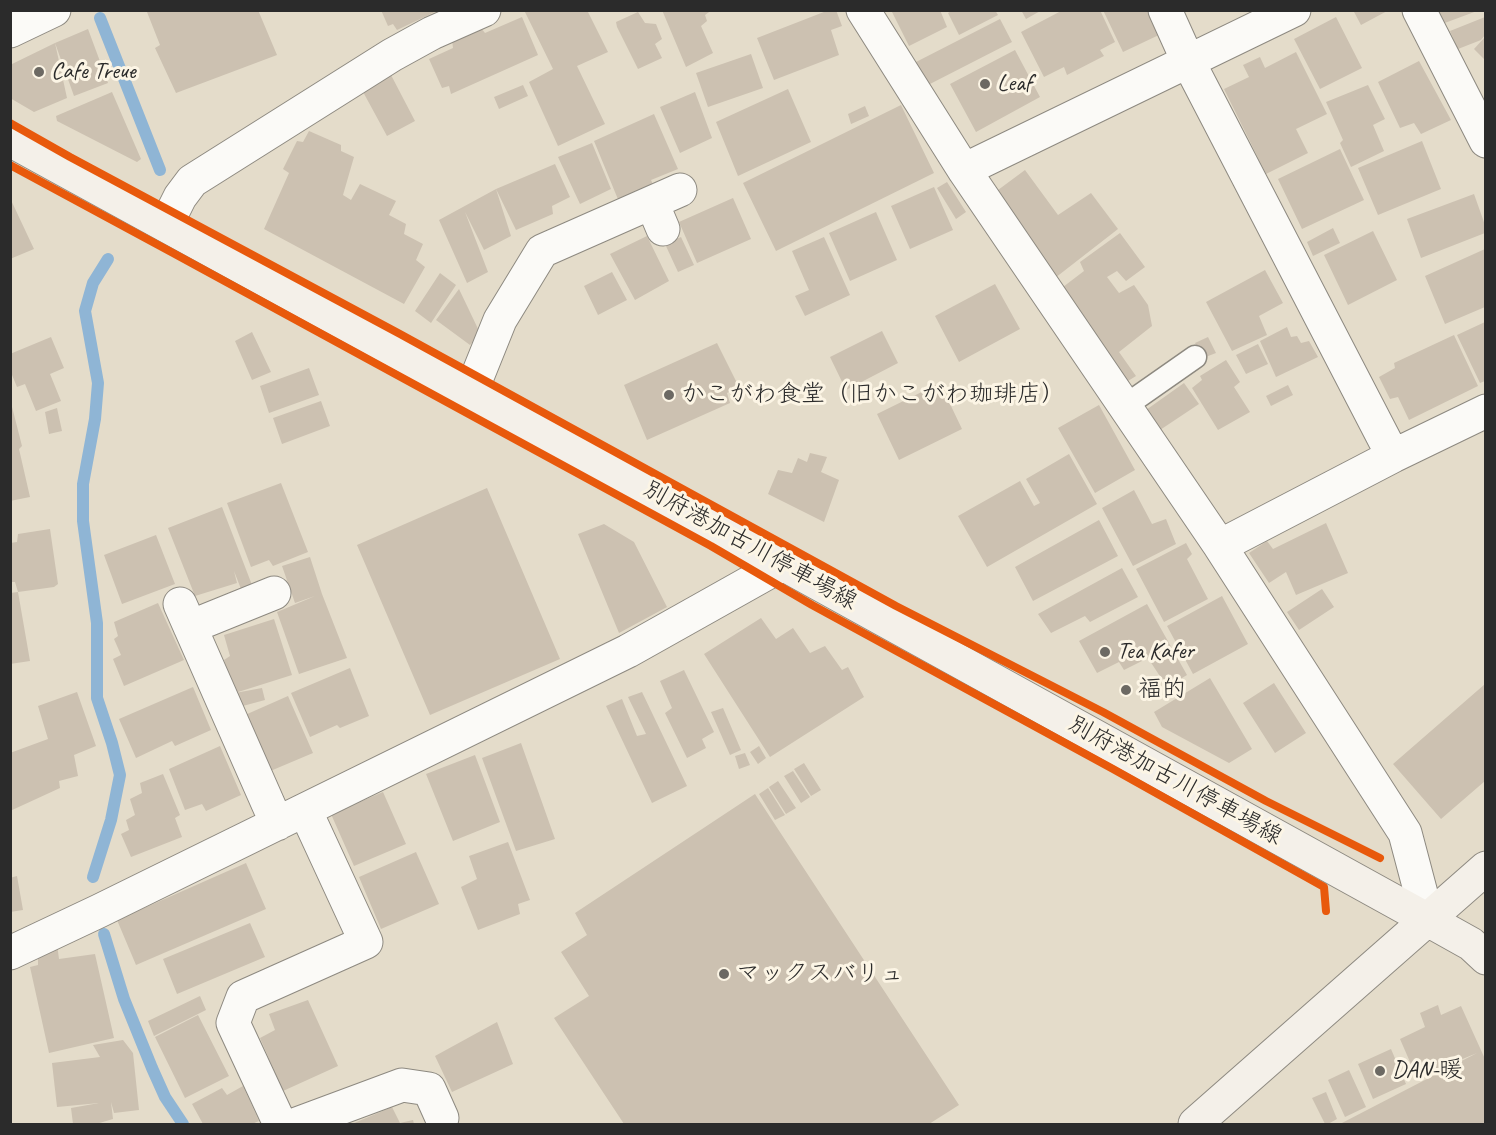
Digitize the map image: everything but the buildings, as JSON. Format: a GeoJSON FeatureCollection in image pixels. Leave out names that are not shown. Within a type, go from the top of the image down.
{"type":"FeatureCollection","features":[{"type":"Feature","properties":{"kind":"main road","name":"別府港加古川停車場線"},"geometry":{"type":"LineString","coordinates":[[10,141],[471,392],[1428,920],[1471,944],[1485,958]]}},
{"type":"Feature","properties":{"kind":"main road"},"geometry":{"type":"LineString","coordinates":[[1195,1125],[1485,868]]}},
{"type":"Feature","properties":{"kind":"street"},"geometry":{"type":"LineString","coordinates":[[10,32],[54,10]]}},
{"type":"Feature","properties":{"kind":"street"},"geometry":{"type":"LineString","coordinates":[[166,225],[180,196],[192,181],[392,55],[432,33],[484,10]]}},
{"type":"Feature","properties":{"kind":"street"},"geometry":{"type":"LineString","coordinates":[[863,10],[964,170],[1220,546],[1405,833],[1428,920]]}},
{"type":"Feature","properties":{"kind":"street"},"geometry":{"type":"LineString","coordinates":[[1165,10],[1188,61],[1393,456]]}},
{"type":"Feature","properties":{"kind":"street"},"geometry":{"type":"LineString","coordinates":[[964,170],[1294,10]]}},
{"type":"Feature","properties":{"kind":"street"},"geometry":{"type":"LineString","coordinates":[[1419,10],[1485,141]]}},
{"type":"Feature","properties":{"kind":"street"},"geometry":{"type":"LineString","coordinates":[[471,392],[500,320],[542,251],[665,207]]}},
{"type":"Feature","properties":{"kind":"street"},"geometry":{"type":"LineString","coordinates":[[1220,546],[1485,411]]}},
{"type":"Feature","properties":{"kind":"street"},"geometry":{"type":"LineString","coordinates":[[10,953],[628,651],[783,564]]}},
{"type":"Feature","properties":{"kind":"street"},"geometry":{"type":"LineString","coordinates":[[274,593],[185,616],[291,817],[366,942],[243,997],[233,1023],[280,1125]]}},
{"type":"Feature","properties":{"kind":"street"},"geometry":{"type":"LineString","coordinates":[[297,1125],[402,1085],[429,1089],[442,1118]]}},
{"type":"Feature","properties":{"kind":"lane"},"geometry":{"type":"LineString","coordinates":[[1125,406],[1195,357]]}},
{"type":"Feature","properties":{"kind":"waterway"},"geometry":{"type":"LineString","coordinates":[[100,18],[160,170]]}},
{"type":"Feature","properties":{"kind":"waterway"},"geometry":{"type":"LineString","coordinates":[[93,877],[111,820],[120,775],[97,698],[97,623],[83,521],[83,484],[95,419],[98,383],[85,311],[93,283],[108,259]]}},
{"type":"Feature","properties":{"kind":"waterway"},"geometry":{"type":"LineString","coordinates":[[104,934],[124,999],[152,1068],[165,1097],[183,1124]]}},
{"type":"Feature","properties":{"kind":"cycle path"},"geometry":{"type":"LineString","coordinates":[[10,123],[896,606],[1103,712],[1266,801],[1380,858]]}},
{"type":"Feature","properties":{"kind":"cycle path"},"geometry":{"type":"LineString","coordinates":[[10,165],[711,546],[812,605],[1324,887],[1326,911]]}},
{"type":"Feature","properties":{"kind":"place","name":"Cafe Treue"},"geometry":{"type":"Point","coordinates":[39,72]}},
{"type":"Feature","properties":{"kind":"place","name":"Leaf"},"geometry":{"type":"Point","coordinates":[985,84]}},
{"type":"Feature","properties":{"kind":"place","name":"かこがわ食堂（旧かこがわ珈琲店）"},"geometry":{"type":"Point","coordinates":[669,395]}},
{"type":"Feature","properties":{"kind":"place","name":"Tea Kafer"},"geometry":{"type":"Point","coordinates":[1105,652]}},
{"type":"Feature","properties":{"kind":"place","name":"福的"},"geometry":{"type":"Point","coordinates":[1126,690]}},
{"type":"Feature","properties":{"kind":"place","name":"マックスバリュ"},"geometry":{"type":"Point","coordinates":[724,974]}},
{"type":"Feature","properties":{"kind":"place","name":"DAN-暖"},"geometry":{"type":"Point","coordinates":[1380,1071]}}]}
